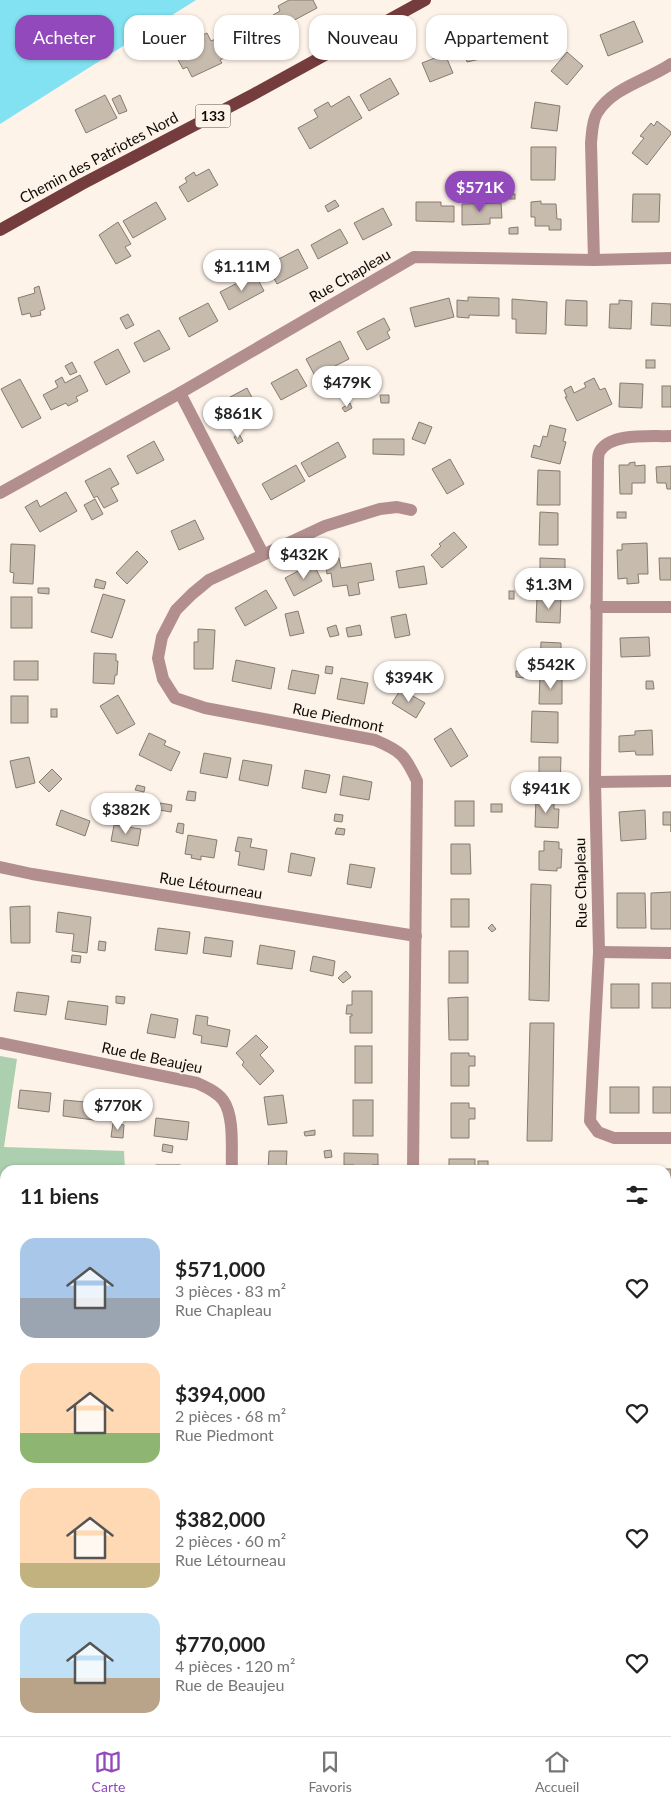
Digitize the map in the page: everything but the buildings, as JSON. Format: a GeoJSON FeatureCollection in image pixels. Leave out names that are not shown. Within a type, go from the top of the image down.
{"type":"FeatureCollection","features":[{"type":"Feature","properties":{"kind":"main road","name":"Chemin des Patriotes Nord"},"geometry":{"type":"LineString","coordinates":[[0,230],[425,0]]}},
{"type":"Feature","properties":{"kind":"street"},"geometry":{"type":"LineString","coordinates":[[594,260],[591,143],[592,127],[597,113],[618,93],[671,64]]}},
{"type":"Feature","properties":{"kind":"street","name":"Rue Chapleau"},"geometry":{"type":"LineString","coordinates":[[0,493],[180,393],[414,257],[594,260],[671,258]]}},
{"type":"Feature","properties":{"kind":"street"},"geometry":{"type":"LineString","coordinates":[[180,393],[263,554]]}},
{"type":"Feature","properties":{"kind":"street","name":"Rue Chapleau"},"geometry":{"type":"LineString","coordinates":[[671,436],[623,437],[608,443],[600,452],[598,462],[595,782],[599,952],[590,1121],[598,1132],[614,1138],[671,1138]]}},
{"type":"Feature","properties":{"kind":"street","name":"Rue Piedmont"},"geometry":{"type":"LineString","coordinates":[[411,510],[397,507],[380,509],[325,526],[209,580],[176,610],[162,637],[158,658],[163,679],[175,698],[205,708],[375,740],[395,749],[407,760],[417,781],[413,1165]]}},
{"type":"Feature","properties":{"kind":"street"},"geometry":{"type":"LineString","coordinates":[[596,607],[671,607]]}},
{"type":"Feature","properties":{"kind":"street"},"geometry":{"type":"LineString","coordinates":[[595,782],[671,782]]}},
{"type":"Feature","properties":{"kind":"street","name":"Rue Létourneau"},"geometry":{"type":"LineString","coordinates":[[0,867],[32,874],[416,936]]}},
{"type":"Feature","properties":{"kind":"street"},"geometry":{"type":"LineString","coordinates":[[599,952],[671,953]]}},
{"type":"Feature","properties":{"kind":"street","name":"Rue de Beaujeu"},"geometry":{"type":"LineString","coordinates":[[0,1043],[197,1083],[209,1088],[223,1100],[230,1117],[232,1165]]}},
{"type":"Feature","properties":{"kind":"green space"},"geometry":{"type":"Polygon","coordinates":[[[0,1056],[17,1059],[4,1147],[124,1151],[125,1165],[0,1165],[0,1056]]]}},
{"type":"Feature","properties":{"kind":"water"},"geometry":{"type":"Polygon","coordinates":[[[0,0],[196,0],[172,15],[124,15],[124,46],[114,52],[114,15],[15,15],[15,60],[101,60],[0,124],[0,0]]]}}]}
